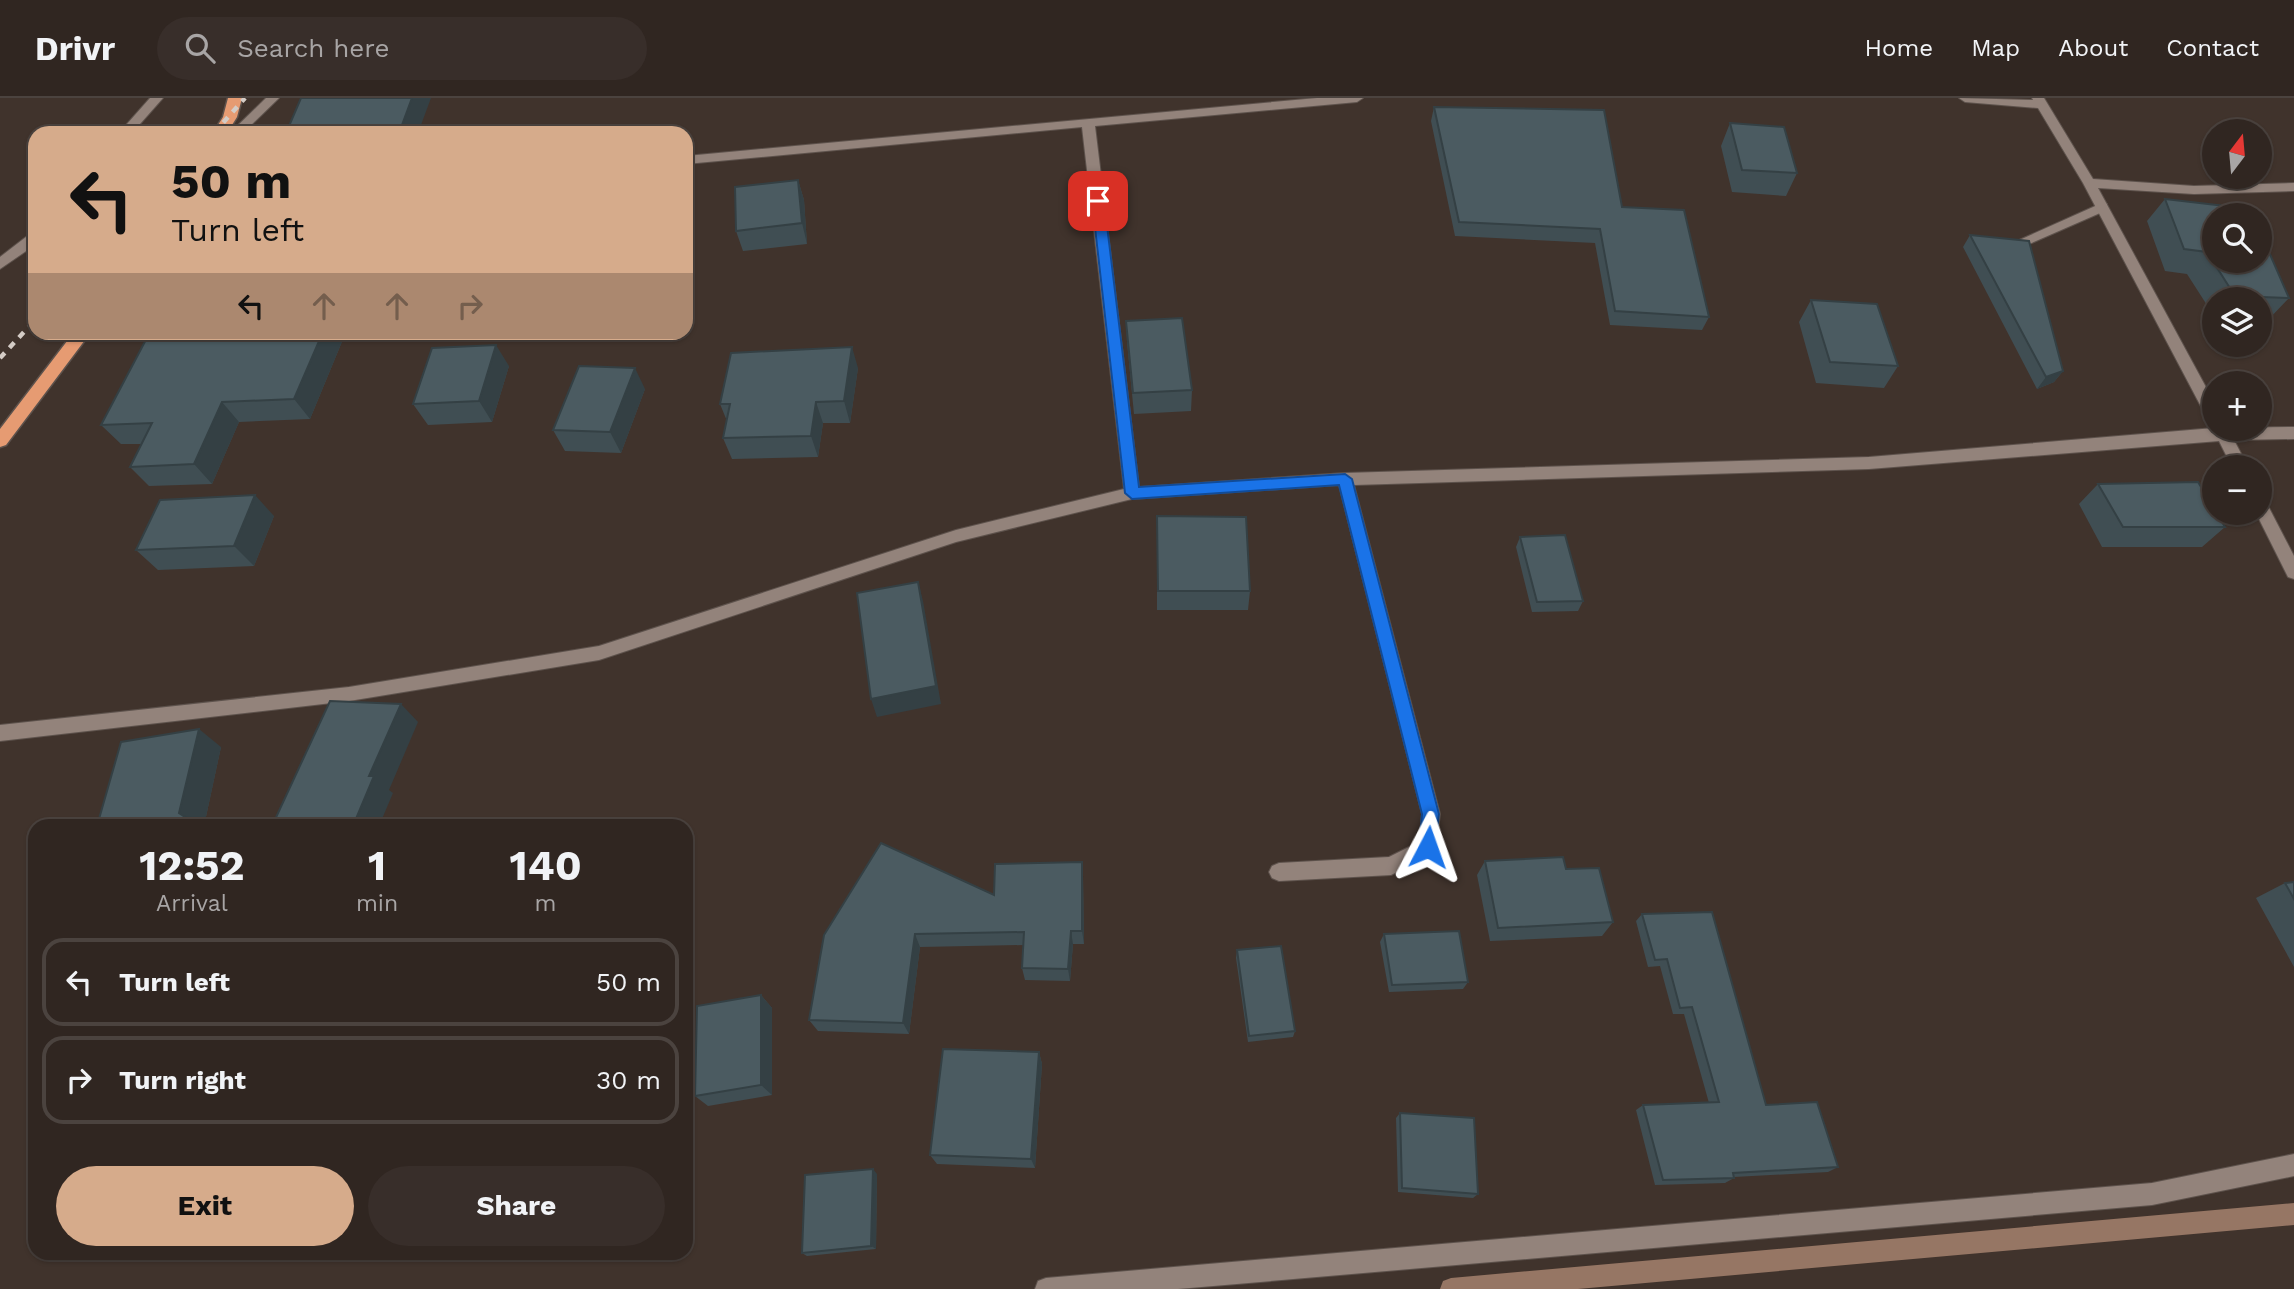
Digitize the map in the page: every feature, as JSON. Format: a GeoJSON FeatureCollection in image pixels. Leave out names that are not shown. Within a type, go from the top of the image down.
{"type":"FeatureCollection","features":[{"type":"Feature","properties":{"kind":"highway"},"geometry":{"type":"LineString","coordinates":[[224,126],[235,98]]}},
{"type":"Feature","properties":{"kind":"highway"},"geometry":{"type":"LineString","coordinates":[[0,441],[77,340]]}},
{"type":"Feature","properties":{"kind":"street"},"geometry":{"type":"LineString","coordinates":[[131,126],[157,98]]}},
{"type":"Feature","properties":{"kind":"street"},"geometry":{"type":"LineString","coordinates":[[243,126],[273,98]]}},
{"type":"Feature","properties":{"kind":"street"},"geometry":{"type":"LineString","coordinates":[[693,159],[1357,98]]}},
{"type":"Feature","properties":{"kind":"street"},"geometry":{"type":"LineString","coordinates":[[1965,98],[2040,102],[2089,183],[2202,394]]}},
{"type":"Feature","properties":{"kind":"street"},"geometry":{"type":"LineString","coordinates":[[1088,121],[1132,493]]}},
{"type":"Feature","properties":{"kind":"street"},"geometry":{"type":"LineString","coordinates":[[2089,183],[2193,190],[2294,187]]}},
{"type":"Feature","properties":{"kind":"street"},"geometry":{"type":"LineString","coordinates":[[2013,246],[2102,207]]}},
{"type":"Feature","properties":{"kind":"street"},"geometry":{"type":"LineString","coordinates":[[0,264],[28,243]]}},
{"type":"Feature","properties":{"kind":"street"},"geometry":{"type":"LineString","coordinates":[[2272,433],[2294,433]]}},
{"type":"Feature","properties":{"kind":"street"},"geometry":{"type":"LineString","coordinates":[[0,733],[349,694],[599,653],[956,536],[1132,493],[1345,479],[1869,463],[2202,434]]}},
{"type":"Feature","properties":{"kind":"street"},"geometry":{"type":"LineString","coordinates":[[1279,872],[1391,866],[1428,847],[1431,814],[1345,479]]}},
{"type":"Feature","properties":{"kind":"street"},"geometry":{"type":"LineString","coordinates":[[2270,525],[2294,572]]}},
{"type":"Feature","properties":{"kind":"street"},"geometry":{"type":"LineString","coordinates":[[1046,1289],[2152,1194],[2294,1165]]}},
{"type":"Feature","properties":{"kind":"building"},"geometry":{"type":"Polygon","coordinates":[[[301,98],[412,98],[402,126],[289,126],[301,98]]]}},
{"type":"Feature","properties":{"kind":"building"},"geometry":{"type":"Polygon","coordinates":[[[1434,107],[1604,110],[1622,207],[1684,210],[1709,317],[1615,311],[1600,229],[1459,222],[1434,107]]]}},
{"type":"Feature","properties":{"kind":"building"},"geometry":{"type":"Polygon","coordinates":[[[1730,123],[1784,127],[1797,173],[1742,170],[1730,123]]]}},
{"type":"Feature","properties":{"kind":"building"},"geometry":{"type":"Polygon","coordinates":[[[798,180],[802,223],[736,231],[735,187],[798,180]]]}},
{"type":"Feature","properties":{"kind":"building"},"geometry":{"type":"Polygon","coordinates":[[[2165,199],[2202,203],[2202,251],[2184,249],[2165,199]]]}},
{"type":"Feature","properties":{"kind":"building"},"geometry":{"type":"Polygon","coordinates":[[[1970,235],[2029,241],[2063,371],[2046,377],[1970,235]]]}},
{"type":"Feature","properties":{"kind":"building"},"geometry":{"type":"Polygon","coordinates":[[[2272,259],[2289,298],[2272,297],[2272,287],[2229,287],[2220,273],[2272,273],[2272,259]]]}},
{"type":"Feature","properties":{"kind":"building"},"geometry":{"type":"Polygon","coordinates":[[[1811,300],[1877,304],[1898,366],[1830,362],[1811,300]]]}},
{"type":"Feature","properties":{"kind":"building"},"geometry":{"type":"Polygon","coordinates":[[[1182,318],[1192,390],[1133,393],[1126,321],[1182,318]]]}},
{"type":"Feature","properties":{"kind":"building"},"geometry":{"type":"Polygon","coordinates":[[[146,340],[320,340],[294,399],[222,402],[194,464],[130,467],[152,423],[101,425],[146,340]]]}},
{"type":"Feature","properties":{"kind":"building"},"geometry":{"type":"Polygon","coordinates":[[[496,345],[479,401],[413,404],[432,348],[496,345]]]}},
{"type":"Feature","properties":{"kind":"building"},"geometry":{"type":"Polygon","coordinates":[[[852,347],[844,401],[816,402],[811,436],[723,438],[730,404],[720,404],[731,353],[852,347]]]}},
{"type":"Feature","properties":{"kind":"building"},"geometry":{"type":"Polygon","coordinates":[[[579,366],[635,368],[610,432],[553,430],[579,366]]]}},
{"type":"Feature","properties":{"kind":"building"},"geometry":{"type":"Polygon","coordinates":[[[2198,482],[2202,488],[2202,525],[2225,527],[2123,527],[2098,484],[2198,482]]]}},
{"type":"Feature","properties":{"kind":"building"},"geometry":{"type":"Polygon","coordinates":[[[255,495],[234,546],[136,550],[160,500],[255,495]]]}},
{"type":"Feature","properties":{"kind":"building"},"geometry":{"type":"Polygon","coordinates":[[[1157,516],[1246,517],[1250,591],[1158,591],[1157,516]]]}},
{"type":"Feature","properties":{"kind":"building"},"geometry":{"type":"Polygon","coordinates":[[[1565,535],[1583,601],[1537,602],[1520,537],[1565,535]]]}},
{"type":"Feature","properties":{"kind":"building"},"geometry":{"type":"Polygon","coordinates":[[[918,582],[936,686],[871,699],[857,593],[918,582]]]}},
{"type":"Feature","properties":{"kind":"building"},"geometry":{"type":"Polygon","coordinates":[[[330,701],[401,704],[369,776],[374,776],[356,819],[275,819],[330,701]]]}},
{"type":"Feature","properties":{"kind":"building"},"geometry":{"type":"Polygon","coordinates":[[[199,729],[179,813],[188,819],[99,819],[121,742],[199,729]]]}},
{"type":"Feature","properties":{"kind":"building"},"geometry":{"type":"Polygon","coordinates":[[[881,843],[994,895],[995,864],[1082,862],[1082,931],[1071,931],[1068,969],[1022,968],[1024,932],[915,934],[903,1023],[809,1020],[824,935],[881,843]]]}},
{"type":"Feature","properties":{"kind":"building"},"geometry":{"type":"Polygon","coordinates":[[[1563,857],[1566,869],[1599,868],[1613,922],[1498,928],[1485,861],[1563,857]]]}},
{"type":"Feature","properties":{"kind":"building"},"geometry":{"type":"Polygon","coordinates":[[[2294,882],[2294,899],[2285,883],[2294,882]]]}},
{"type":"Feature","properties":{"kind":"building"},"geometry":{"type":"Polygon","coordinates":[[[1712,912],[1766,1105],[1817,1102],[1838,1167],[1733,1173],[1734,1178],[1663,1180],[1643,1105],[1719,1102],[1692,1007],[1680,1008],[1667,959],[1655,960],[1642,914],[1712,912]]]}},
{"type":"Feature","properties":{"kind":"building"},"geometry":{"type":"Polygon","coordinates":[[[1459,931],[1468,982],[1392,985],[1384,934],[1459,931]]]}},
{"type":"Feature","properties":{"kind":"building"},"geometry":{"type":"Polygon","coordinates":[[[1281,946],[1295,1031],[1249,1036],[1237,950],[1281,946]]]}},
{"type":"Feature","properties":{"kind":"building"},"geometry":{"type":"Polygon","coordinates":[[[761,995],[761,1085],[695,1096],[697,1006],[761,995]]]}},
{"type":"Feature","properties":{"kind":"building"},"geometry":{"type":"Polygon","coordinates":[[[943,1049],[1039,1052],[1031,1159],[930,1155],[943,1049]]]}},
{"type":"Feature","properties":{"kind":"building"},"geometry":{"type":"Polygon","coordinates":[[[1400,1113],[1474,1118],[1478,1194],[1402,1188],[1400,1113]]]}},
{"type":"Feature","properties":{"kind":"building"},"geometry":{"type":"Polygon","coordinates":[[[873,1169],[871,1246],[802,1253],[805,1175],[873,1169]]]}},
{"type":"Feature","properties":{"kind":"waterway"},"geometry":{"type":"LineString","coordinates":[[1451,1289],[2294,1214]]}},
{"type":"Feature","properties":{"kind":"railway"},"geometry":{"type":"LineString","coordinates":[[220,126],[245,98]]}},
{"type":"Feature","properties":{"kind":"railway"},"geometry":{"type":"LineString","coordinates":[[0,358],[28,328]]}},
{"type":"Feature","properties":{"kind":"route"},"geometry":{"type":"LineString","coordinates":[[1098,201],[1132,493],[1345,479],[1431,814],[1428,847]]}}]}
